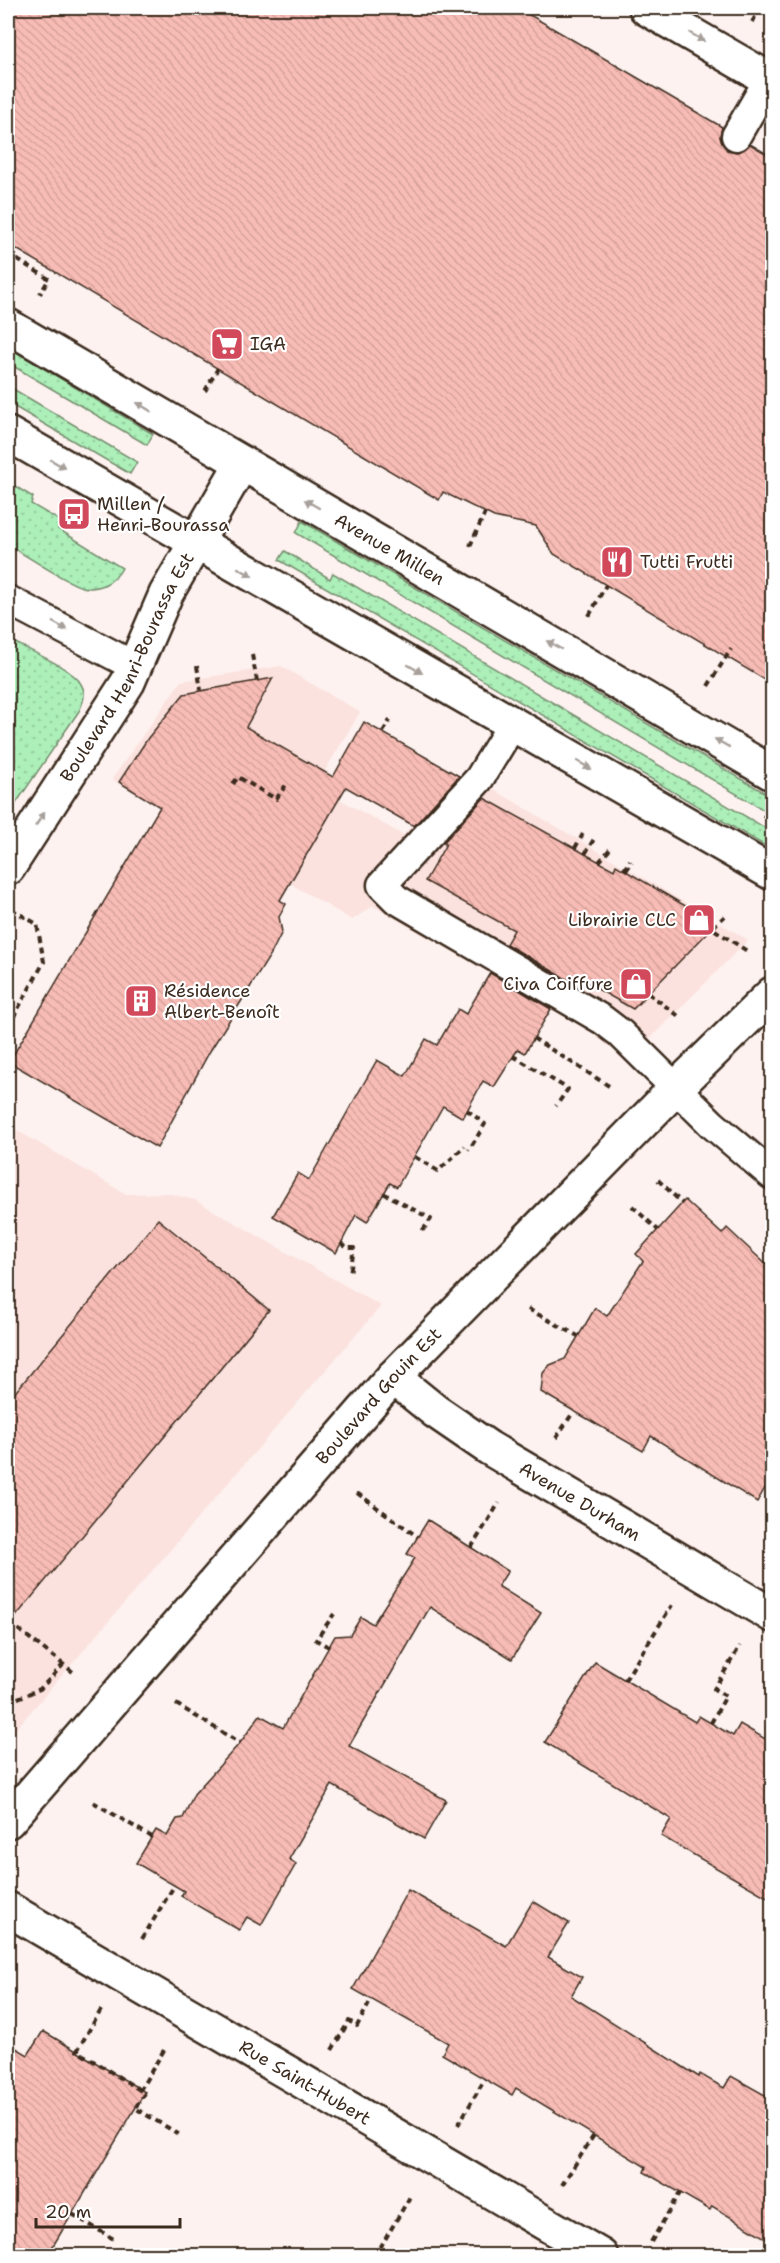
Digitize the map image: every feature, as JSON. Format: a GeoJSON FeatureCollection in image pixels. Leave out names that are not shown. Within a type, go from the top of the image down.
{"type":"FeatureCollection","features":[{"type":"Feature","properties":{"kind":"street"},"geometry":{"type":"LineString","coordinates":[[646,8],[771,80]]}},
{"type":"Feature","properties":{"kind":"street","name":"Avenue Millen"},"geometry":{"type":"LineString","coordinates":[[8,326],[772,773]]}},
{"type":"Feature","properties":{"kind":"street"},"geometry":{"type":"LineString","coordinates":[[8,434],[772,873]]}},
{"type":"Feature","properties":{"kind":"street","name":"Boulevard Henri-Bourassa Est"},"geometry":{"type":"LineString","coordinates":[[8,868],[136,667],[166,594],[242,463]]}},
{"type":"Feature","properties":{"kind":"street","name":"Boulevard Gouin Est"},"geometry":{"type":"LineString","coordinates":[[8,1821],[393,1377],[676,1088],[772,994]]}},
{"type":"Feature","properties":{"kind":"street","name":"Avenue Durham"},"geometry":{"type":"LineString","coordinates":[[393,1377],[441,1416],[489,1448],[772,1615]]}},
{"type":"Feature","properties":{"kind":"street","name":"Rue Saint-Hubert"},"geometry":{"type":"LineString","coordinates":[[8,1909],[601,2256]]}},
{"type":"Feature","properties":{"kind":"lane"},"geometry":{"type":"LineString","coordinates":[[736,136],[771,80]]}},
{"type":"Feature","properties":{"kind":"lane"},"geometry":{"type":"LineString","coordinates":[[8,600],[136,667]]}},
{"type":"Feature","properties":{"kind":"lane"},"geometry":{"type":"LineString","coordinates":[[512,724],[483,774],[382,885],[396,899],[603,1020],[620,1033],[712,1124],[772,1175]]}},
{"type":"Feature","properties":{"kind":"path"},"geometry":{"type":"LineString","coordinates":[[751,23],[760,8]]}},
{"type":"Feature","properties":{"kind":"path"},"geometry":{"type":"LineString","coordinates":[[8,254],[49,279],[40,294]]}},
{"type":"Feature","properties":{"kind":"path"},"geometry":{"type":"LineString","coordinates":[[205,391],[218,368]]}},
{"type":"Feature","properties":{"kind":"path"},"geometry":{"type":"LineString","coordinates":[[470,546],[485,513]]}},
{"type":"Feature","properties":{"kind":"path"},"geometry":{"type":"LineString","coordinates":[[589,616],[606,585]]}},
{"type":"Feature","properties":{"kind":"path"},"geometry":{"type":"LineString","coordinates":[[708,686],[731,649]]}},
{"type":"Feature","properties":{"kind":"path"},"geometry":{"type":"LineString","coordinates":[[252,655],[257,681]]}},
{"type":"Feature","properties":{"kind":"path"},"geometry":{"type":"LineString","coordinates":[[197,666],[201,690]]}},
{"type":"Feature","properties":{"kind":"path"},"geometry":{"type":"LineString","coordinates":[[383,732],[390,720]]}},
{"type":"Feature","properties":{"kind":"path"},"geometry":{"type":"LineString","coordinates":[[233,784],[238,777],[276,799],[285,785]]}},
{"type":"Feature","properties":{"kind":"path"},"geometry":{"type":"LineString","coordinates":[[575,848],[583,834]]}},
{"type":"Feature","properties":{"kind":"path"},"geometry":{"type":"LineString","coordinates":[[585,854],[594,839]]}},
{"type":"Feature","properties":{"kind":"path"},"geometry":{"type":"LineString","coordinates":[[599,862],[610,849]]}},
{"type":"Feature","properties":{"kind":"path"},"geometry":{"type":"LineString","coordinates":[[625,871],[631,861]]}},
{"type":"Feature","properties":{"kind":"path"},"geometry":{"type":"LineString","coordinates":[[8,1027],[44,962],[37,924],[13,910]]}},
{"type":"Feature","properties":{"kind":"path"},"geometry":{"type":"LineString","coordinates":[[725,916],[712,928],[747,951]]}},
{"type":"Feature","properties":{"kind":"path"},"geometry":{"type":"LineString","coordinates":[[648,993],[680,1017]]}},
{"type":"Feature","properties":{"kind":"path"},"geometry":{"type":"LineString","coordinates":[[533,1038],[609,1086]]}},
{"type":"Feature","properties":{"kind":"path"},"geometry":{"type":"LineString","coordinates":[[8,1042],[17,1049]]}},
{"type":"Feature","properties":{"kind":"path"},"geometry":{"type":"LineString","coordinates":[[513,1056],[568,1089],[556,1106]]}},
{"type":"Feature","properties":{"kind":"path"},"geometry":{"type":"LineString","coordinates":[[467,1110],[485,1124],[469,1150]]}},
{"type":"Feature","properties":{"kind":"path"},"geometry":{"type":"LineString","coordinates":[[415,1157],[438,1171],[465,1146]]}},
{"type":"Feature","properties":{"kind":"path"},"geometry":{"type":"LineString","coordinates":[[658,1180],[682,1203]]}},
{"type":"Feature","properties":{"kind":"path"},"geometry":{"type":"LineString","coordinates":[[383,1193],[431,1219],[420,1234]]}},
{"type":"Feature","properties":{"kind":"path"},"geometry":{"type":"LineString","coordinates":[[632,1206],[658,1230]]}},
{"type":"Feature","properties":{"kind":"path"},"geometry":{"type":"LineString","coordinates":[[341,1243],[347,1248],[354,1248],[350,1274]]}},
{"type":"Feature","properties":{"kind":"path"},"geometry":{"type":"LineString","coordinates":[[528,1309],[578,1336]]}},
{"type":"Feature","properties":{"kind":"path"},"geometry":{"type":"LineString","coordinates":[[554,1442],[574,1411]]}},
{"type":"Feature","properties":{"kind":"path"},"geometry":{"type":"LineString","coordinates":[[357,1493],[418,1537]]}},
{"type":"Feature","properties":{"kind":"path"},"geometry":{"type":"LineString","coordinates":[[471,1548],[502,1499]]}},
{"type":"Feature","properties":{"kind":"path"},"geometry":{"type":"LineString","coordinates":[[625,1680],[674,1602]]}},
{"type":"Feature","properties":{"kind":"path"},"geometry":{"type":"LineString","coordinates":[[329,1647],[316,1640],[334,1614]]}},
{"type":"Feature","properties":{"kind":"path"},"geometry":{"type":"LineString","coordinates":[[10,1623],[72,1672]]}},
{"type":"Feature","properties":{"kind":"path"},"geometry":{"type":"LineString","coordinates":[[711,1723],[726,1696],[714,1689],[742,1642]]}},
{"type":"Feature","properties":{"kind":"path"},"geometry":{"type":"LineString","coordinates":[[8,1702],[40,1689],[63,1665]]}},
{"type":"Feature","properties":{"kind":"path"},"geometry":{"type":"LineString","coordinates":[[176,1704],[240,1743]]}},
{"type":"Feature","properties":{"kind":"path"},"geometry":{"type":"LineString","coordinates":[[93,1802],[152,1837]]}},
{"type":"Feature","properties":{"kind":"path"},"geometry":{"type":"LineString","coordinates":[[140,1941],[174,1886]]}},
{"type":"Feature","properties":{"kind":"path"},"geometry":{"type":"LineString","coordinates":[[330,2053],[349,2021],[357,2026],[371,2000]]}},
{"type":"Feature","properties":{"kind":"path"},"geometry":{"type":"LineString","coordinates":[[102,2006],[77,2051],[145,2093],[135,2108],[180,2135]]}},
{"type":"Feature","properties":{"kind":"path"},"geometry":{"type":"LineString","coordinates":[[140,2090],[168,2045]]}},
{"type":"Feature","properties":{"kind":"path"},"geometry":{"type":"LineString","coordinates":[[8,2057],[13,2060]]}},
{"type":"Feature","properties":{"kind":"path"},"geometry":{"type":"LineString","coordinates":[[456,2127],[485,2079]]}},
{"type":"Feature","properties":{"kind":"path"},"geometry":{"type":"LineString","coordinates":[[560,2188],[594,2135]]}},
{"type":"Feature","properties":{"kind":"path"},"geometry":{"type":"LineString","coordinates":[[380,2248],[414,2190]]}},
{"type":"Feature","properties":{"kind":"path"},"geometry":{"type":"LineString","coordinates":[[651,2242],[680,2193]]}},
{"type":"Feature","properties":{"kind":"path"},"geometry":{"type":"LineString","coordinates":[[72,2214],[117,2241]]}},
{"type":"Feature","properties":{"kind":"path"},"geometry":{"type":"LineString","coordinates":[[766,2256],[772,2245]]}},
{"type":"Feature","properties":{"kind":"shaded area"},"geometry":{"type":"Polygon","coordinates":[[[281,666],[360,712],[316,786],[403,835],[466,773],[748,940],[628,1061],[588,1030],[373,906],[352,920],[112,779],[181,681],[281,666]]]}},
{"type":"Feature","properties":{"kind":"shaded area"},"geometry":{"type":"Polygon","coordinates":[[[8,1125],[126,1194],[167,1193],[195,1200],[381,1306],[8,1738],[8,1125]]]}},
{"type":"Feature","properties":{"kind":"green space"},"geometry":{"type":"Polygon","coordinates":[[[8,347],[153,434],[147,445],[8,363],[8,347]]]}},
{"type":"Feature","properties":{"kind":"green space"},"geometry":{"type":"Polygon","coordinates":[[[8,386],[137,462],[130,474],[8,403],[8,386]]]}},
{"type":"Feature","properties":{"kind":"green space"},"geometry":{"type":"Polygon","coordinates":[[[8,482],[33,497],[31,504],[62,522],[58,529],[122,568],[119,573],[100,586],[82,587],[8,545],[8,482]]]}},
{"type":"Feature","properties":{"kind":"green space"},"geometry":{"type":"Polygon","coordinates":[[[302,521],[772,797],[772,815],[296,533],[302,521]]]}},
{"type":"Feature","properties":{"kind":"green space"},"geometry":{"type":"Polygon","coordinates":[[[285,551],[330,579],[333,573],[772,832],[772,850],[279,560],[285,551]]]}},
{"type":"Feature","properties":{"kind":"green space"},"geometry":{"type":"Polygon","coordinates":[[[8,639],[69,672],[81,684],[84,694],[79,711],[8,815],[8,639]]]}},
{"type":"Feature","properties":{"kind":"building"},"geometry":{"type":"Polygon","coordinates":[[[8,8],[518,8],[722,127],[720,137],[727,150],[737,152],[750,144],[772,157],[772,684],[554,554],[536,526],[494,517],[443,492],[439,500],[8,244],[8,8]]]}},
{"type":"Feature","properties":{"kind":"building"},"geometry":{"type":"Polygon","coordinates":[[[273,678],[246,727],[333,777],[364,722],[459,776],[414,826],[346,787],[280,900],[286,904],[279,917],[282,932],[271,954],[210,1051],[157,1148],[9,1062],[160,807],[119,782],[148,738],[184,694],[273,678]]]}},
{"type":"Feature","properties":{"kind":"building"},"geometry":{"type":"Polygon","coordinates":[[[484,798],[614,870],[616,865],[716,924],[633,1009],[571,974],[568,980],[506,944],[514,930],[425,881],[446,844],[443,843],[484,798]]]}},
{"type":"Feature","properties":{"kind":"building"},"geometry":{"type":"Polygon","coordinates":[[[490,973],[551,1009],[525,1053],[518,1049],[494,1087],[483,1081],[463,1118],[443,1106],[397,1187],[390,1183],[367,1222],[356,1215],[336,1253],[273,1216],[298,1173],[309,1180],[377,1060],[405,1076],[426,1039],[437,1045],[458,1009],[466,1014],[490,973]]]}},
{"type":"Feature","properties":{"kind":"building"},"geometry":{"type":"Polygon","coordinates":[[[685,1200],[722,1234],[727,1228],[772,1270],[772,1476],[757,1502],[651,1436],[643,1451],[541,1392],[543,1373],[550,1365],[565,1359],[595,1308],[607,1316],[643,1261],[636,1254],[685,1200]]]}},
{"type":"Feature","properties":{"kind":"building"},"geometry":{"type":"Polygon","coordinates":[[[158,1219],[269,1310],[8,1626],[8,1401],[158,1219]]]}},
{"type":"Feature","properties":{"kind":"building"},"geometry":{"type":"Polygon","coordinates":[[[428,1520],[508,1571],[498,1586],[541,1613],[512,1659],[430,1607],[349,1746],[446,1800],[424,1839],[332,1785],[289,1859],[296,1864],[261,1925],[247,1917],[239,1930],[181,1896],[184,1891],[136,1863],[156,1830],[167,1836],[177,1819],[183,1818],[194,1794],[240,1743],[260,1715],[283,1728],[335,1636],[350,1635],[361,1617],[373,1624],[415,1558],[407,1554],[428,1520]]]}},
{"type":"Feature","properties":{"kind":"building"},"geometry":{"type":"Polygon","coordinates":[[[595,1662],[695,1722],[699,1716],[733,1736],[740,1724],[772,1743],[772,1900],[661,1836],[671,1819],[545,1742],[595,1662]]]}},
{"type":"Feature","properties":{"kind":"building"},"geometry":{"type":"Polygon","coordinates":[[[408,1890],[506,1946],[533,1901],[569,1923],[548,1957],[582,1977],[571,1996],[699,2077],[700,2074],[724,2088],[731,2076],[772,2099],[772,2242],[712,2206],[710,2210],[644,2172],[646,2167],[516,2088],[512,2095],[442,2054],[448,2043],[353,1989],[408,1890]]]}},
{"type":"Feature","properties":{"kind":"building"},"geometry":{"type":"Polygon","coordinates":[[[43,2031],[145,2092],[47,2256],[8,2256],[8,2043],[28,2055],[43,2031]]]}},
{"type":"Feature","properties":{"kind":"place","name":"IGA"},"geometry":{"type":"Point","coordinates":[227,344]}},
{"type":"Feature","properties":{"kind":"place","name":"Millen / Henri-Bourassa"},"geometry":{"type":"Point","coordinates":[74,514]}},
{"type":"Feature","properties":{"kind":"place","name":"Tutti Frutti"},"geometry":{"type":"Point","coordinates":[617,562]}},
{"type":"Feature","properties":{"kind":"place","name":"Librairie CLC"},"geometry":{"type":"Point","coordinates":[699,920]}},
{"type":"Feature","properties":{"kind":"place","name":"Civa Coiffure"},"geometry":{"type":"Point","coordinates":[636,984]}},
{"type":"Feature","properties":{"kind":"place","name":"Résidence Albert-Benoît"},"geometry":{"type":"Point","coordinates":[141,1001]}}]}
